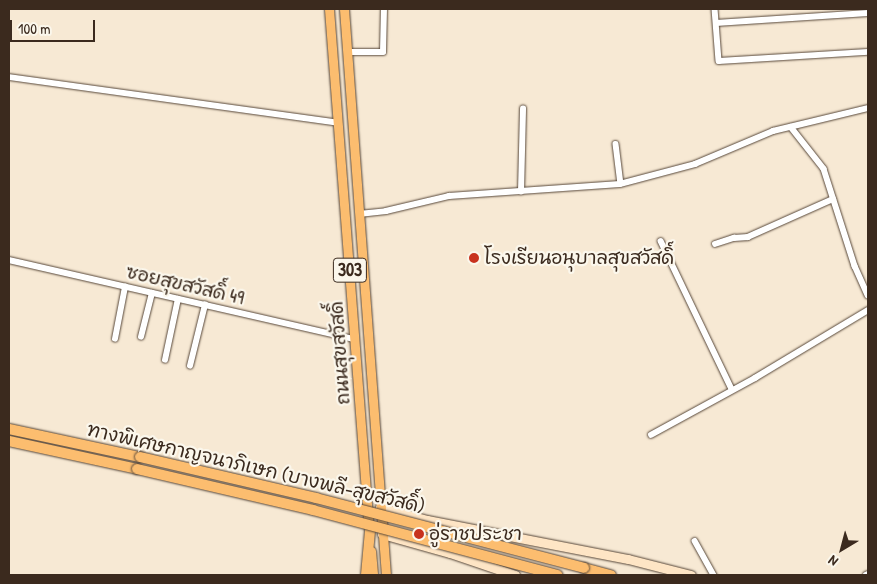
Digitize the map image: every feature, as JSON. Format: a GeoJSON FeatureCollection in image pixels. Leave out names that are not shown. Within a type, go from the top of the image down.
{"type":"FeatureCollection","features":[{"type":"Feature","properties":{"kind":"highway","name":"ทางพิเศษกาญจนาภิเษก (บางพลี-สุขสวัสดิ์)"},"geometry":{"type":"LineString","coordinates":[[9,428],[316,498],[611,575]]}},
{"type":"Feature","properties":{"kind":"highway","name":"ทางพิเศษกาญจนาภิเษก (บางพลี-สุขสวัสดิ์)"},"geometry":{"type":"LineString","coordinates":[[9,441],[313,510],[558,575]]}},
{"type":"Feature","properties":{"kind":"highway"},"geometry":{"type":"LineString","coordinates":[[365,575],[370,531]]}},
{"type":"Feature","properties":{"kind":"main road","name":"ถนนสุขสวัสดิ์"},"geometry":{"type":"LineString","coordinates":[[329,9],[373,575]]}},
{"type":"Feature","properties":{"kind":"main road","name":"ถนนสุขสวัสดิ์"},"geometry":{"type":"LineString","coordinates":[[344,9],[386,575]]}},
{"type":"Feature","properties":{"kind":"main road"},"geometry":{"type":"LineString","coordinates":[[380,508],[427,520],[628,559],[691,575]]}},
{"type":"Feature","properties":{"kind":"main road"},"geometry":{"type":"LineString","coordinates":[[370,531],[450,553],[515,575]]}},
{"type":"Feature","properties":{"kind":"street"},"geometry":{"type":"LineString","coordinates":[[347,52],[383,52],[384,9]]}},
{"type":"Feature","properties":{"kind":"street"},"geometry":{"type":"LineString","coordinates":[[715,9],[718,58],[721,61],[868,52]]}},
{"type":"Feature","properties":{"kind":"street"},"geometry":{"type":"LineString","coordinates":[[716,23],[868,13]]}},
{"type":"Feature","properties":{"kind":"street"},"geometry":{"type":"LineString","coordinates":[[9,77],[339,123]]}},
{"type":"Feature","properties":{"kind":"street"},"geometry":{"type":"LineString","coordinates":[[359,214],[386,211],[449,196],[622,183],[695,164],[773,131],[868,108]]}},
{"type":"Feature","properties":{"kind":"street"},"geometry":{"type":"LineString","coordinates":[[521,192],[523,109]]}},
{"type":"Feature","properties":{"kind":"street"},"geometry":{"type":"LineString","coordinates":[[791,127],[824,169],[855,266],[868,295]]}},
{"type":"Feature","properties":{"kind":"street"},"geometry":{"type":"LineString","coordinates":[[616,144],[622,183]]}},
{"type":"Feature","properties":{"kind":"street"},"geometry":{"type":"LineString","coordinates":[[715,244],[734,238],[748,237],[833,199]]}},
{"type":"Feature","properties":{"kind":"street"},"geometry":{"type":"LineString","coordinates":[[661,241],[732,389]]}},
{"type":"Feature","properties":{"kind":"street","name":"ซอยสุขสวัสดิ์ 49"},"geometry":{"type":"LineString","coordinates":[[9,260],[355,340]]}},
{"type":"Feature","properties":{"kind":"street"},"geometry":{"type":"LineString","coordinates":[[115,339],[125,287]]}},
{"type":"Feature","properties":{"kind":"street"},"geometry":{"type":"LineString","coordinates":[[141,338],[152,293]]}},
{"type":"Feature","properties":{"kind":"street"},"geometry":{"type":"LineString","coordinates":[[165,360],[178,299]]}},
{"type":"Feature","properties":{"kind":"street"},"geometry":{"type":"LineString","coordinates":[[190,366],[205,305]]}},
{"type":"Feature","properties":{"kind":"street"},"geometry":{"type":"LineString","coordinates":[[651,435],[868,310]]}},
{"type":"Feature","properties":{"kind":"street"},"geometry":{"type":"LineString","coordinates":[[695,541],[714,575]]}},
{"type":"Feature","properties":{"kind":"place","name":"โรงเรียนอนุบาลสุขสวัสดิ์"},"geometry":{"type":"Point","coordinates":[474,258]}},
{"type":"Feature","properties":{"kind":"place","name":"อู่ราชประชา"},"geometry":{"type":"Point","coordinates":[419,534]}}]}
